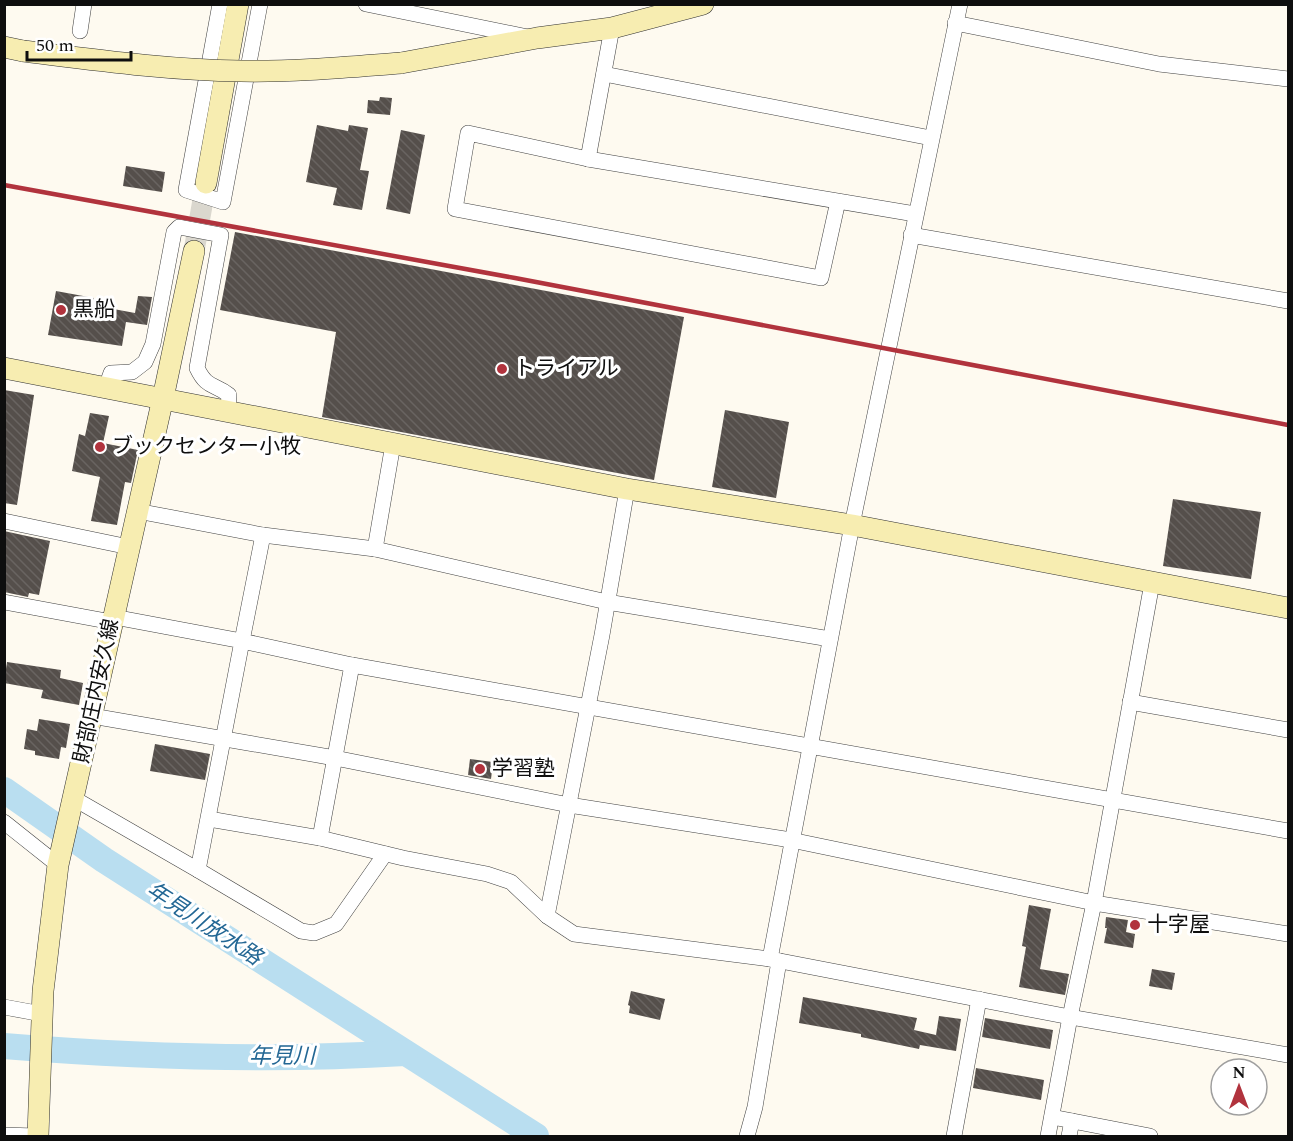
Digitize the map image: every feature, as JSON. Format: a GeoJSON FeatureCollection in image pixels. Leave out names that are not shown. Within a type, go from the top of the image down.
{"type":"FeatureCollection","features":[{"type":"Feature","properties":{"kind":"street"},"geometry":{"type":"LineString","coordinates":[[80,31],[84,4]]}},
{"type":"Feature","properties":{"kind":"street"},"geometry":{"type":"LineString","coordinates":[[220,4],[186,190],[223,202],[260,4]]}},
{"type":"Feature","properties":{"kind":"street"},"geometry":{"type":"LineString","coordinates":[[206,183],[238,4]]}},
{"type":"Feature","properties":{"kind":"street"},"geometry":{"type":"LineString","coordinates":[[366,4],[537,38]]}},
{"type":"Feature","properties":{"kind":"street"},"geometry":{"type":"LineString","coordinates":[[14,49],[125,64],[231,71],[401,63],[537,38],[612,28],[648,12],[704,4]]}},
{"type":"Feature","properties":{"kind":"street"},"geometry":{"type":"LineString","coordinates":[[747,1137],[755,1107],[791,840],[852,525],[960,4]]}},
{"type":"Feature","properties":{"kind":"street"},"geometry":{"type":"LineString","coordinates":[[955,23],[1159,64],[1288,79]]}},
{"type":"Feature","properties":{"kind":"street"},"geometry":{"type":"LineString","coordinates":[[588,159],[612,28]]}},
{"type":"Feature","properties":{"kind":"street"},"geometry":{"type":"LineString","coordinates":[[604,74],[931,138]]}},
{"type":"Feature","properties":{"kind":"street"},"geometry":{"type":"LineString","coordinates":[[838,201],[821,278],[455,209],[468,133],[588,159],[838,201],[915,214]]}},
{"type":"Feature","properties":{"kind":"street"},"geometry":{"type":"LineString","coordinates":[[106,387],[111,373],[132,372],[145,362],[153,344],[174,232],[179,227],[221,235],[197,368],[202,379],[229,395],[228,411]]}},
{"type":"Feature","properties":{"kind":"street"},"geometry":{"type":"LineString","coordinates":[[911,236],[1288,301]]}},
{"type":"Feature","properties":{"kind":"street","name":"財部庄内安久線"},"geometry":{"type":"LineString","coordinates":[[37,1137],[42,1058],[42,991],[59,859],[194,251]]}},
{"type":"Feature","properties":{"kind":"street"},"geometry":{"type":"LineString","coordinates":[[4,368],[627,489],[852,525],[1288,608]]}},
{"type":"Feature","properties":{"kind":"street"},"geometry":{"type":"LineString","coordinates":[[375,549],[393,444]]}},
{"type":"Feature","properties":{"kind":"street"},"geometry":{"type":"LineString","coordinates":[[547,916],[588,709],[627,489]]}},
{"type":"Feature","properties":{"kind":"street"},"geometry":{"type":"LineString","coordinates":[[137,511],[263,535],[375,549],[607,602],[830,639]]}},
{"type":"Feature","properties":{"kind":"street"},"geometry":{"type":"LineString","coordinates":[[4,522],[129,547]]}},
{"type":"Feature","properties":{"kind":"street"},"geometry":{"type":"LineString","coordinates":[[198,870],[263,535]]}},
{"type":"Feature","properties":{"kind":"street"},"geometry":{"type":"LineString","coordinates":[[1048,1137],[1094,903],[1152,583]]}},
{"type":"Feature","properties":{"kind":"street"},"geometry":{"type":"LineString","coordinates":[[4,603],[242,641],[352,665],[588,709],[1288,831]]}},
{"type":"Feature","properties":{"kind":"street"},"geometry":{"type":"LineString","coordinates":[[320,838],[352,665]]}},
{"type":"Feature","properties":{"kind":"street"},"geometry":{"type":"LineString","coordinates":[[1131,702],[1288,730]]}},
{"type":"Feature","properties":{"kind":"street"},"geometry":{"type":"LineString","coordinates":[[92,716],[335,758],[569,805],[791,840],[1094,903],[1288,934]]}},
{"type":"Feature","properties":{"kind":"street"},"geometry":{"type":"LineString","coordinates":[[73,801],[198,870],[301,931],[314,933],[336,924],[385,854]]}},
{"type":"Feature","properties":{"kind":"street"},"geometry":{"type":"LineString","coordinates":[[209,819],[320,838],[385,854],[487,874],[511,882],[547,916],[574,934],[774,960],[1070,1017],[1288,1055]]}},
{"type":"Feature","properties":{"kind":"street"},"geometry":{"type":"LineString","coordinates":[[4,822],[59,859]]}},
{"type":"Feature","properties":{"kind":"street"},"geometry":{"type":"LineString","coordinates":[[954,1137],[979,999]]}},
{"type":"Feature","properties":{"kind":"street"},"geometry":{"type":"LineString","coordinates":[[4,1007],[43,1019]]}},
{"type":"Feature","properties":{"kind":"street"},"geometry":{"type":"LineString","coordinates":[[1052,1117],[1070,1129],[1150,1137]]}},
{"type":"Feature","properties":{"kind":"street"},"geometry":{"type":"LineString","coordinates":[[4,1135],[37,1137]]}},
{"type":"Feature","properties":{"kind":"building"},"geometry":{"type":"Polygon","coordinates":[[[380,97],[392,98],[390,115],[367,113],[368,100],[379,101],[380,97]]]}},
{"type":"Feature","properties":{"kind":"building"},"geometry":{"type":"Polygon","coordinates":[[[317,125],[348,131],[349,125],[368,128],[360,170],[369,171],[362,210],[333,205],[337,188],[306,182],[317,125]]]}},
{"type":"Feature","properties":{"kind":"building"},"geometry":{"type":"Polygon","coordinates":[[[401,130],[425,135],[410,214],[386,209],[401,130]]]}},
{"type":"Feature","properties":{"kind":"building"},"geometry":{"type":"Polygon","coordinates":[[[126,166],[165,172],[162,192],[123,186],[126,166]]]}},
{"type":"Feature","properties":{"kind":"building","name":"トライアル"},"geometry":{"type":"Polygon","coordinates":[[[235,232],[684,317],[654,480],[322,417],[336,332],[220,310],[235,232]]]}},
{"type":"Feature","properties":{"kind":"building"},"geometry":{"type":"Polygon","coordinates":[[[56,291],[94,298],[92,305],[135,313],[138,296],[152,297],[147,325],[126,322],[122,346],[48,335],[56,291]]]}},
{"type":"Feature","properties":{"kind":"building"},"geometry":{"type":"Polygon","coordinates":[[[4,390],[34,395],[17,505],[4,503],[4,390]]]}},
{"type":"Feature","properties":{"kind":"building"},"geometry":{"type":"Polygon","coordinates":[[[725,410],[789,422],[776,498],[712,487],[725,410]]]}},
{"type":"Feature","properties":{"kind":"building","name":"ブックセンター小牧"},"geometry":{"type":"Polygon","coordinates":[[[90,413],[109,416],[103,443],[138,450],[131,483],[125,482],[117,525],[91,521],[100,477],[72,471],[79,434],[85,436],[90,413]]]}},
{"type":"Feature","properties":{"kind":"building"},"geometry":{"type":"Polygon","coordinates":[[[1173,499],[1261,512],[1251,579],[1163,566],[1173,499]]]}},
{"type":"Feature","properties":{"kind":"building"},"geometry":{"type":"Polygon","coordinates":[[[4,531],[50,541],[39,595],[29,593],[28,597],[4,592],[4,531]]]}},
{"type":"Feature","properties":{"kind":"building"},"geometry":{"type":"Polygon","coordinates":[[[7,662],[61,670],[60,678],[83,683],[79,705],[41,698],[43,690],[4,683],[7,662]]]}},
{"type":"Feature","properties":{"kind":"building"},"geometry":{"type":"Polygon","coordinates":[[[39,719],[70,724],[66,748],[61,747],[59,759],[35,755],[35,751],[24,749],[27,729],[37,731],[39,719]]]}},
{"type":"Feature","properties":{"kind":"building"},"geometry":{"type":"Polygon","coordinates":[[[155,744],[210,754],[205,780],[150,771],[155,744]]]}},
{"type":"Feature","properties":{"kind":"building","name":"学習塾"},"geometry":{"type":"Polygon","coordinates":[[[470,759],[493,762],[491,779],[468,775],[470,759]]]}},
{"type":"Feature","properties":{"kind":"building"},"geometry":{"type":"Polygon","coordinates":[[[1029,905],[1051,909],[1040,969],[1069,974],[1065,995],[1019,987],[1026,947],[1022,946],[1029,905]]]}},
{"type":"Feature","properties":{"kind":"building"},"geometry":{"type":"Polygon","coordinates":[[[1106,917],[1128,920],[1126,932],[1135,934],[1133,948],[1104,943],[1107,928],[1105,928],[1106,917]]]}},
{"type":"Feature","properties":{"kind":"building"},"geometry":{"type":"Polygon","coordinates":[[[1152,969],[1175,973],[1172,990],[1149,986],[1152,969]]]}},
{"type":"Feature","properties":{"kind":"building"},"geometry":{"type":"Polygon","coordinates":[[[631,991],[665,999],[660,1020],[629,1013],[631,991]]]}},
{"type":"Feature","properties":{"kind":"building"},"geometry":{"type":"Polygon","coordinates":[[[803,997],[917,1018],[914,1030],[936,1035],[939,1016],[961,1019],[956,1051],[920,1045],[919,1049],[861,1037],[861,1034],[799,1023],[803,997]]]}},
{"type":"Feature","properties":{"kind":"building"},"geometry":{"type":"Polygon","coordinates":[[[985,1018],[1053,1030],[1050,1049],[982,1037],[985,1018]]]}},
{"type":"Feature","properties":{"kind":"building"},"geometry":{"type":"Polygon","coordinates":[[[976,1068],[1044,1080],[1041,1100],[973,1088],[976,1068]]]}},
{"type":"Feature","properties":{"kind":"waterway","name":"年見川放水路"},"geometry":{"type":"LineString","coordinates":[[4,790],[104,860],[536,1136]]}},
{"type":"Feature","properties":{"kind":"waterway","name":"年見川"},"geometry":{"type":"LineString","coordinates":[[4,1046],[204,1057],[305,1057],[405,1053]]}},
{"type":"Feature","properties":{"kind":"tunnel"},"geometry":{"type":"LineString","coordinates":[[194,251],[206,183]]}},
{"type":"Feature","properties":{"kind":"railway"},"geometry":{"type":"LineString","coordinates":[[4,185],[515,278],[1288,425]]}},
{"type":"Feature","properties":{"kind":"place","name":"黒船"},"geometry":{"type":"Point","coordinates":[61,310]}},
{"type":"Feature","properties":{"kind":"place","name":"トライアル"},"geometry":{"type":"Point","coordinates":[502,369]}},
{"type":"Feature","properties":{"kind":"place","name":"ブックセンター小牧"},"geometry":{"type":"Point","coordinates":[100,447]}},
{"type":"Feature","properties":{"kind":"place","name":"学習塾"},"geometry":{"type":"Point","coordinates":[480,769]}},
{"type":"Feature","properties":{"kind":"place","name":"十字屋"},"geometry":{"type":"Point","coordinates":[1135,925]}}]}
